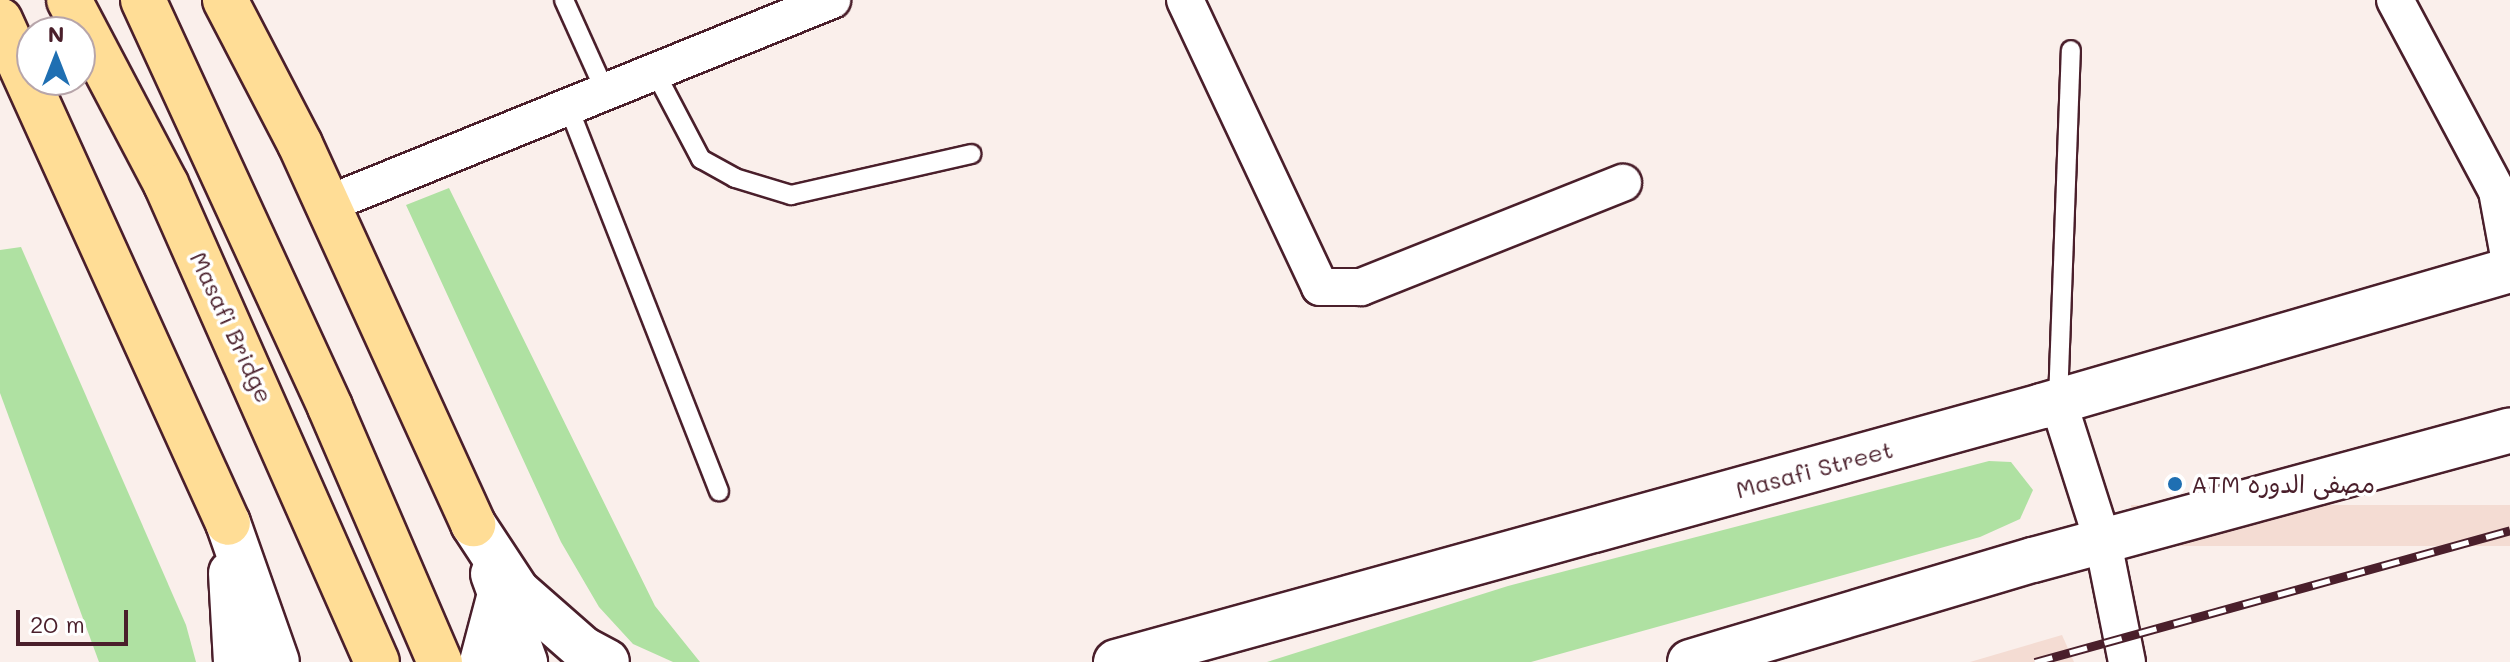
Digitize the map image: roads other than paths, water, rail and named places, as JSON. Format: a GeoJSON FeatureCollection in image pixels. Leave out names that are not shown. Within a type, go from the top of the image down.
{"type":"FeatureCollection","features":[{"type":"Feature","properties":{"kind":"highway","name":"Masafi Bridge"},"geometry":{"type":"LineString","coordinates":[[69,0],[166,184],[377,662]]}},
{"type":"Feature","properties":{"kind":"highway"},"geometry":{"type":"LineString","coordinates":[[143,0],[330,407],[440,662]]}},
{"type":"Feature","properties":{"kind":"highway"},"geometry":{"type":"LineString","coordinates":[[225,0],[328,204],[473,524]]}},
{"type":"Feature","properties":{"kind":"highway"},"geometry":{"type":"LineString","coordinates":[[0,20],[228,523]]}},
{"type":"Feature","properties":{"kind":"main road","name":"Masafi Street"},"geometry":{"type":"LineString","coordinates":[[1116,662],[2058,401],[2510,270]]}},
{"type":"Feature","properties":{"kind":"main road"},"geometry":{"type":"LineString","coordinates":[[1690,662],[2103,542],[2510,430]]}},
{"type":"Feature","properties":{"kind":"main road"},"geometry":{"type":"LineString","coordinates":[[228,523],[258,603],[288,659]]}},
{"type":"Feature","properties":{"kind":"main road"},"geometry":{"type":"LineString","coordinates":[[228,523],[236,662]]}},
{"type":"Feature","properties":{"kind":"main road"},"geometry":{"type":"LineString","coordinates":[[473,524],[525,662]]}},
{"type":"Feature","properties":{"kind":"main road"},"geometry":{"type":"LineString","coordinates":[[473,524],[517,591],[583,649],[607,662]]}},
{"type":"Feature","properties":{"kind":"main road"},"geometry":{"type":"LineString","coordinates":[[482,662],[500,594]]}},
{"type":"Feature","properties":{"kind":"street"},"geometry":{"type":"LineString","coordinates":[[328,204],[832,0]]}},
{"type":"Feature","properties":{"kind":"street"},"geometry":{"type":"LineString","coordinates":[[1185,0],[1320,287],[1361,287],[1623,183]]}},
{"type":"Feature","properties":{"kind":"street"},"geometry":{"type":"LineString","coordinates":[[2395,0],[2497,191],[2510,262]]}},
{"type":"Feature","properties":{"kind":"street"},"geometry":{"type":"LineString","coordinates":[[2058,401],[2103,542],[2127,662]]}},
{"type":"Feature","properties":{"kind":"lane"},"geometry":{"type":"LineString","coordinates":[[564,0],[605,91]]}},
{"type":"Feature","properties":{"kind":"lane"},"geometry":{"type":"LineString","coordinates":[[2058,401],[2071,50]]}},
{"type":"Feature","properties":{"kind":"lane"},"geometry":{"type":"LineString","coordinates":[[654,70],[701,159],[735,178],[791,195],[971,154]]}},
{"type":"Feature","properties":{"kind":"lane"},"geometry":{"type":"LineString","coordinates":[[568,106],[719,491]]}},
{"type":"Feature","properties":{"kind":"railway"},"geometry":{"type":"LineString","coordinates":[[2035,662],[2510,530]]}},
{"type":"Feature","properties":{"kind":"place","name":"ATM مصفى الدوره"},"geometry":{"type":"Point","coordinates":[2175,484]}}]}
